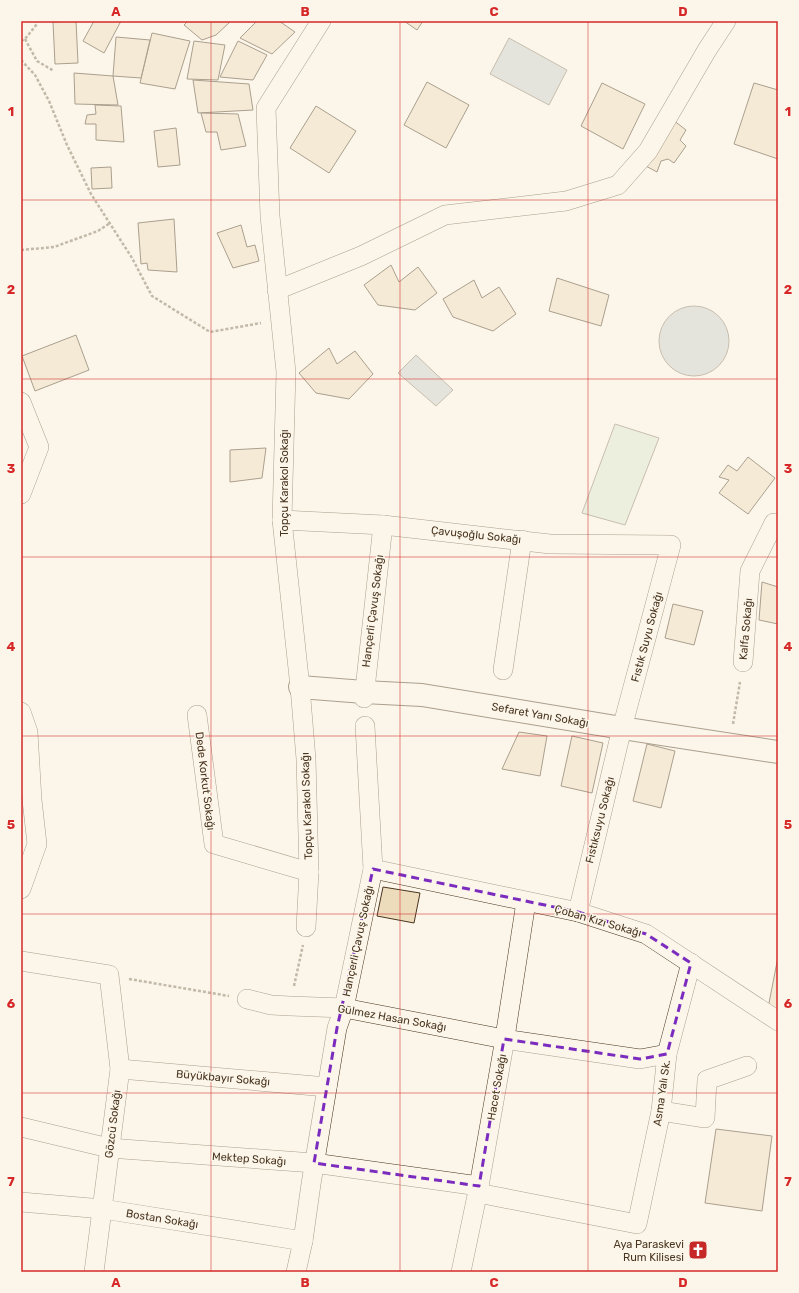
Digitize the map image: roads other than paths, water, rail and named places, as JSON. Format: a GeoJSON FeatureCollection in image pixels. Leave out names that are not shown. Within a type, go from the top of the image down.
{"type":"FeatureCollection","features":[{"type":"Feature","properties":{"kind":"street","name":"Topçu Karakol Sokağı"},"geometry":{"type":"LineString","coordinates":[[306,927],[309,872],[306,759],[300,687],[282,520],[286,372],[270,216],[266,108],[321,21]]}},
{"type":"Feature","properties":{"kind":"street"},"geometry":{"type":"LineString","coordinates":[[277,290],[361,256],[445,215],[566,201],[618,185],[648,151],[707,50],[726,21]]}},
{"type":"Feature","properties":{"kind":"street"},"geometry":{"type":"LineString","coordinates":[[21,402],[39,447],[21,494]]}},
{"type":"Feature","properties":{"kind":"street","name":"Çavuşoğlu Sokağı"},"geometry":{"type":"LineString","coordinates":[[282,520],[383,525],[550,544],[671,545]]}},
{"type":"Feature","properties":{"kind":"street","name":"Kalfa Sokağı"},"geometry":{"type":"LineString","coordinates":[[743,662],[750,571],[774,523],[778,524]]}},
{"type":"Feature","properties":{"kind":"street","name":"Hançerli Çavuş Sokağı"},"geometry":{"type":"LineString","coordinates":[[364,695],[383,525]]}},
{"type":"Feature","properties":{"kind":"street"},"geometry":{"type":"LineString","coordinates":[[503,670],[522,540]]}},
{"type":"Feature","properties":{"kind":"street","name":"Fıstık Suyu Sokağı"},"geometry":{"type":"LineString","coordinates":[[622,728],[671,545]]}},
{"type":"Feature","properties":{"kind":"street","name":"Sefaret Yanı Sokağı"},"geometry":{"type":"LineString","coordinates":[[300,687],[364,695],[422,695],[778,752]]}},
{"type":"Feature","properties":{"kind":"street"},"geometry":{"type":"LineString","coordinates":[[21,712],[28,732],[26,799],[37,844],[21,889]]}},
{"type":"Feature","properties":{"kind":"street","name":"Dede Korkut Sokağı"},"geometry":{"type":"LineString","coordinates":[[197,715],[214,844],[309,872]]}},
{"type":"Feature","properties":{"kind":"street","name":"Hançerli Çavuş Sokağı"},"geometry":{"type":"LineString","coordinates":[[296,1272],[303,1241],[314,1163],[337,1028],[344,1008],[373,868],[365,726]]}},
{"type":"Feature","properties":{"kind":"street","name":"Fıstıksuyu Sokağı"},"geometry":{"type":"LineString","coordinates":[[578,912],[622,728]]}},
{"type":"Feature","properties":{"kind":"street","name":"Çoban Kızı Sokağı"},"geometry":{"type":"LineString","coordinates":[[373,868],[578,912],[646,934],[778,1021]]}},
{"type":"Feature","properties":{"kind":"street","name":"Hacet Sokağı"},"geometry":{"type":"LineString","coordinates":[[461,1272],[504,1050],[504,1039],[526,902]]}},
{"type":"Feature","properties":{"kind":"street","name":"Gözcü Sokağı"},"geometry":{"type":"LineString","coordinates":[[21,961],[109,976],[120,1069],[94,1272]]}},
{"type":"Feature","properties":{"kind":"street","name":"Asma Yalı Sk."},"geometry":{"type":"LineString","coordinates":[[637,1224],[661,1111],[667,1054],[691,963]]}},
{"type":"Feature","properties":{"kind":"street","name":"Gülmez Hasan Sokağı"},"geometry":{"type":"LineString","coordinates":[[247,999],[271,1005],[344,1008],[504,1039],[640,1059],[667,1054]]}},
{"type":"Feature","properties":{"kind":"street"},"geometry":{"type":"LineString","coordinates":[[661,1111],[705,1118],[707,1080],[746,1066]]}},
{"type":"Feature","properties":{"kind":"street","name":"Büyükbayır Sokağı"},"geometry":{"type":"LineString","coordinates":[[120,1069],[327,1087]]}},
{"type":"Feature","properties":{"kind":"street","name":"Mektep Sokağı"},"geometry":{"type":"LineString","coordinates":[[21,1127],[109,1148],[314,1163],[478,1190],[637,1224]]}},
{"type":"Feature","properties":{"kind":"street","name":"Bostan Sokağı"},"geometry":{"type":"LineString","coordinates":[[21,1202],[103,1209],[303,1241]]}},
{"type":"Feature","properties":{"kind":"place","name":"Aya Paraskevi Rum Kilisesi"},"geometry":{"type":"Point","coordinates":[698,1250]}}]}
